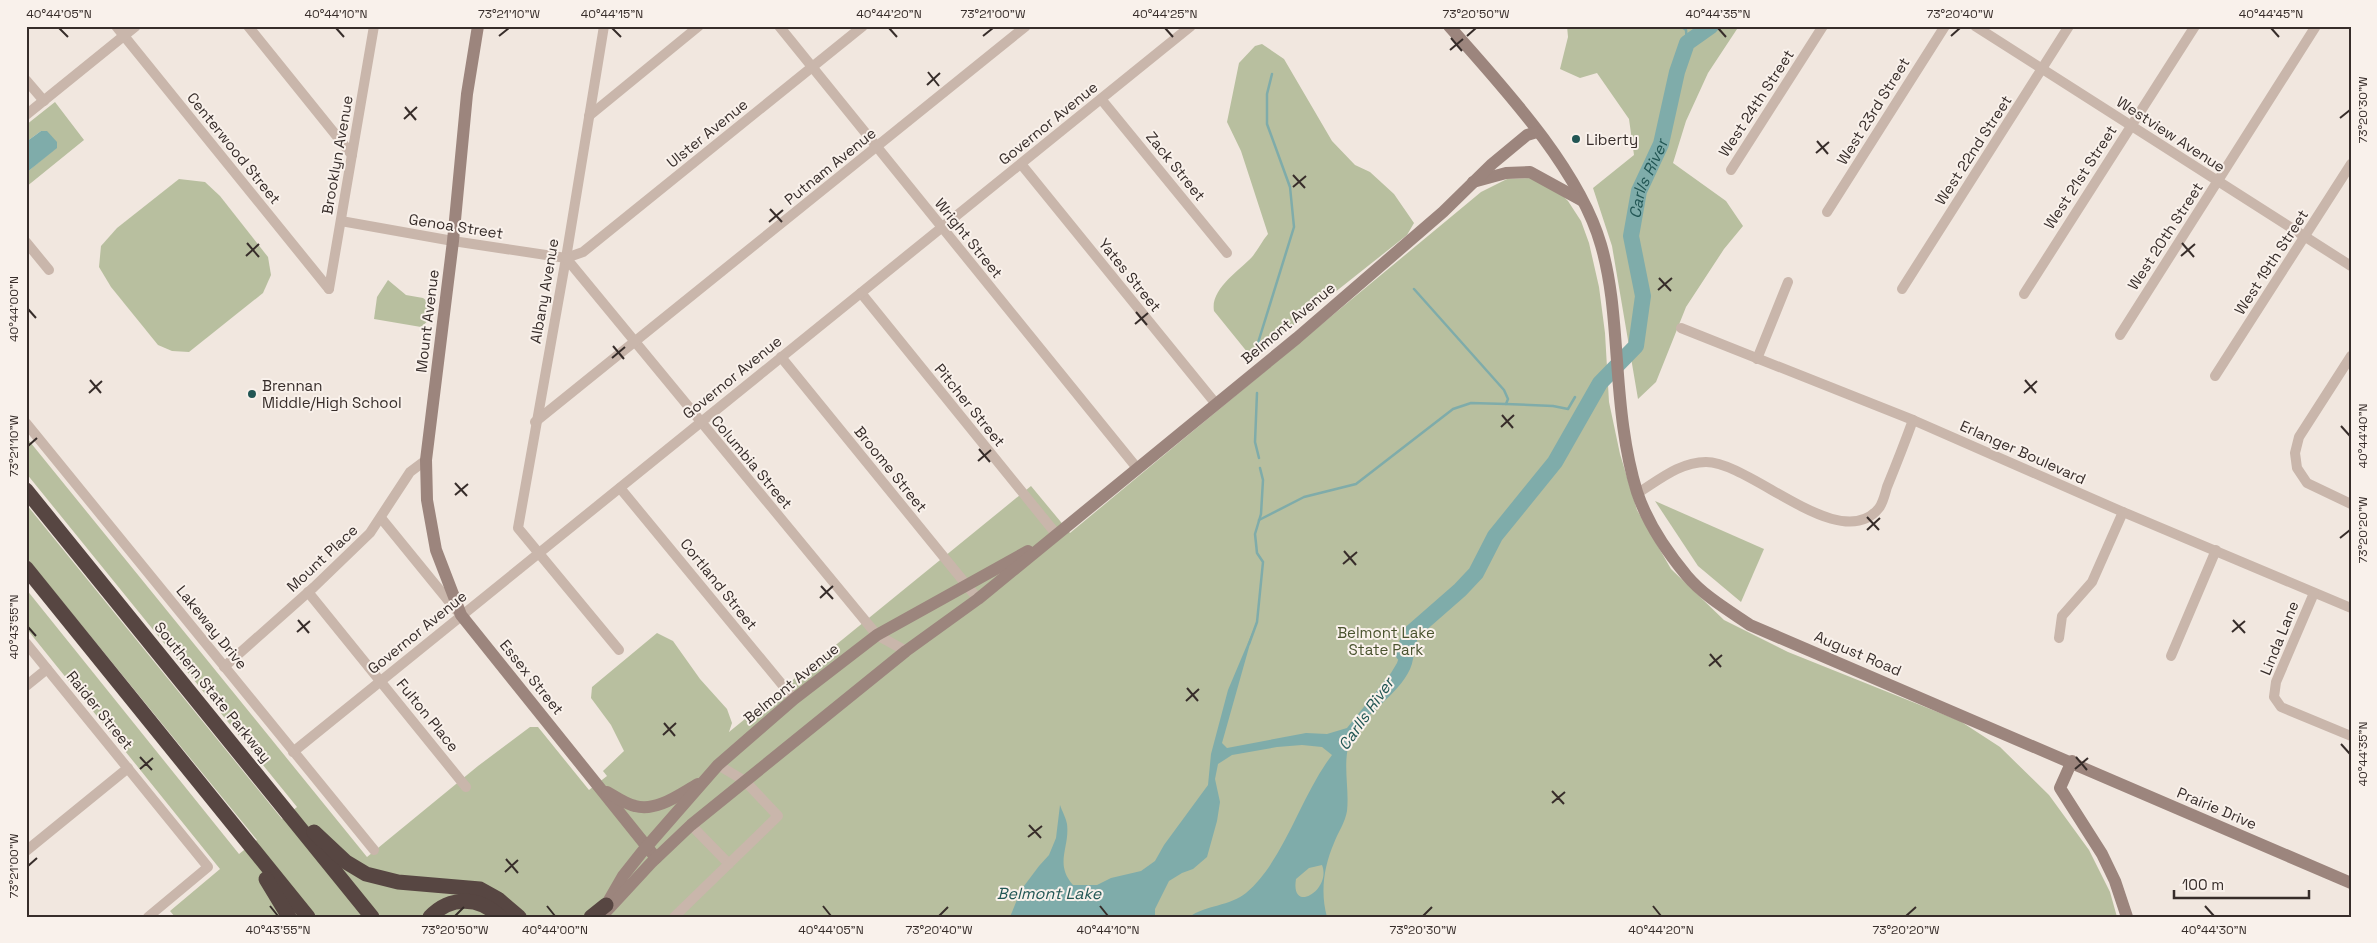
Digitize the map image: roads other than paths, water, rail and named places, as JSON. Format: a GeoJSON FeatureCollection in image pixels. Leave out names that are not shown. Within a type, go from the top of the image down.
{"type":"FeatureCollection","features":[{"type":"Feature","properties":{"kind":"highway","name":"Southern State Parkway"},"geometry":{"type":"LineString","coordinates":[[26,490],[372,917]]}},
{"type":"Feature","properties":{"kind":"highway"},"geometry":{"type":"LineString","coordinates":[[26,568],[308,917]]}},
{"type":"Feature","properties":{"kind":"highway"},"geometry":{"type":"LineString","coordinates":[[274,794],[340,857],[359,871],[379,879],[398,882],[480,890],[498,899],[519,917]]}},
{"type":"Feature","properties":{"kind":"highway"},"geometry":{"type":"LineString","coordinates":[[235,826],[289,917]]}},
{"type":"Feature","properties":{"kind":"highway"},"geometry":{"type":"LineString","coordinates":[[430,917],[445,905],[463,900],[484,905],[500,917]]}},
{"type":"Feature","properties":{"kind":"highway"},"geometry":{"type":"LineString","coordinates":[[591,917],[602,913]]}},
{"type":"Feature","properties":{"kind":"street","name":"Centerwood Street"},"geometry":{"type":"LineString","coordinates":[[116,26],[329,289]]}},
{"type":"Feature","properties":{"kind":"street"},"geometry":{"type":"LineString","coordinates":[[26,116],[136,26]]}},
{"type":"Feature","properties":{"kind":"street"},"geometry":{"type":"LineString","coordinates":[[248,26],[352,155]]}},
{"type":"Feature","properties":{"kind":"street","name":"Brooklyn Avenue"},"geometry":{"type":"LineString","coordinates":[[329,289],[374,26]]}},
{"type":"Feature","properties":{"kind":"street","name":"Mount Avenue"},"geometry":{"type":"LineString","coordinates":[[461,616],[436,550],[427,500],[426,460],[453,241],[467,94],[478,26]]}},
{"type":"Feature","properties":{"kind":"street","name":"Albany Avenue"},"geometry":{"type":"LineString","coordinates":[[540,553],[518,528],[535,422],[566,258],[604,26]]}},
{"type":"Feature","properties":{"kind":"street"},"geometry":{"type":"LineString","coordinates":[[589,116],[699,26]]}},
{"type":"Feature","properties":{"kind":"street","name":"Wright Street"},"geometry":{"type":"LineString","coordinates":[[779,26],[1137,468]]}},
{"type":"Feature","properties":{"kind":"street","name":"Ulster Avenue"},"geometry":{"type":"LineString","coordinates":[[566,258],[583,252],[863,26]]}},
{"type":"Feature","properties":{"kind":"street","name":"Putnam Avenue"},"geometry":{"type":"LineString","coordinates":[[535,422],[1026,26]]}},
{"type":"Feature","properties":{"kind":"street","name":"Governor Avenue"},"geometry":{"type":"LineString","coordinates":[[293,752],[1191,26]]}},
{"type":"Feature","properties":{"kind":"street","name":"August Road"},"geometry":{"type":"LineString","coordinates":[[1449,26],[1499,83],[1572,180],[1601,244],[1608,275],[1627,447],[1638,493],[1659,538],[1688,577],[1719,604],[1750,625],[2072,761]]}},
{"type":"Feature","properties":{"kind":"street","name":"West 24th Street"},"geometry":{"type":"LineString","coordinates":[[1731,170],[1823,26]]}},
{"type":"Feature","properties":{"kind":"street","name":"West 23rd Street"},"geometry":{"type":"LineString","coordinates":[[1827,212],[1944,26]]}},
{"type":"Feature","properties":{"kind":"street","name":"Westview Avenue"},"geometry":{"type":"LineString","coordinates":[[1975,26],[2351,266]]}},
{"type":"Feature","properties":{"kind":"street","name":"West 22nd Street"},"geometry":{"type":"LineString","coordinates":[[1902,289],[2070,26]]}},
{"type":"Feature","properties":{"kind":"street","name":"West 21st Street"},"geometry":{"type":"LineString","coordinates":[[2024,294],[2195,26]]}},
{"type":"Feature","properties":{"kind":"street","name":"West 20th Street"},"geometry":{"type":"LineString","coordinates":[[2120,335],[2316,26]]}},
{"type":"Feature","properties":{"kind":"street"},"geometry":{"type":"LineString","coordinates":[[26,80],[44,101]]}},
{"type":"Feature","properties":{"kind":"street","name":"Zack Street"},"geometry":{"type":"LineString","coordinates":[[1101,99],[1228,253]]}},
{"type":"Feature","properties":{"kind":"street","name":"Belmont Avenue"},"geometry":{"type":"LineString","coordinates":[[602,913],[691,825],[906,651],[978,599],[1057,535],[1297,338],[1443,212],[1471,183],[1527,135],[1537,132]]}},
{"type":"Feature","properties":{"kind":"street","name":"Yates Street"},"geometry":{"type":"LineString","coordinates":[[1021,164],[1216,404]]}},
{"type":"Feature","properties":{"kind":"street","name":"West 19th Street"},"geometry":{"type":"LineString","coordinates":[[2216,376],[2351,164]]}},
{"type":"Feature","properties":{"kind":"street"},"geometry":{"type":"LineString","coordinates":[[1471,183],[1506,173],[1530,172],[1581,200]]}},
{"type":"Feature","properties":{"kind":"street","name":"Genoa Street"},"geometry":{"type":"LineString","coordinates":[[341,221],[453,241],[566,258]]}},
{"type":"Feature","properties":{"kind":"street"},"geometry":{"type":"LineString","coordinates":[[26,242],[48,270]]}},
{"type":"Feature","properties":{"kind":"street","name":"Columbia Street"},"geometry":{"type":"LineString","coordinates":[[566,258],[876,635],[906,651]]}},
{"type":"Feature","properties":{"kind":"street"},"geometry":{"type":"LineString","coordinates":[[1756,359],[1788,282]]}},
{"type":"Feature","properties":{"kind":"street","name":"Pitcher Street"},"geometry":{"type":"LineString","coordinates":[[861,293],[1057,535]]}},
{"type":"Feature","properties":{"kind":"street","name":"Erlanger Boulevard"},"geometry":{"type":"LineString","coordinates":[[1680,328],[1913,420],[2123,512],[2351,608]]}},
{"type":"Feature","properties":{"kind":"street"},"geometry":{"type":"LineString","coordinates":[[2351,356],[2299,437],[2295,453],[2297,468],[2307,483],[2351,504]]}},
{"type":"Feature","properties":{"kind":"street","name":"Broome Street"},"geometry":{"type":"LineString","coordinates":[[781,357],[978,599]]}},
{"type":"Feature","properties":{"kind":"street"},"geometry":{"type":"LineString","coordinates":[[1638,493],[1685,465],[1707,462],[1728,467],[1826,518],[1846,523],[1866,518],[1879,508],[1913,420]]}},
{"type":"Feature","properties":{"kind":"street","name":"Lakeway Drive"},"geometry":{"type":"LineString","coordinates":[[26,424],[374,850]]}},
{"type":"Feature","properties":{"kind":"street","name":"Mount Place"},"geometry":{"type":"LineString","coordinates":[[224,667],[308,592],[370,533],[410,472],[426,460]]}},
{"type":"Feature","properties":{"kind":"street","name":"Cortland Street"},"geometry":{"type":"LineString","coordinates":[[620,488],[794,699]]}},
{"type":"Feature","properties":{"kind":"street"},"geometry":{"type":"LineString","coordinates":[[2059,638],[2062,616],[2092,582],[2123,512]]}},
{"type":"Feature","properties":{"kind":"street","name":"Essex Street"},"geometry":{"type":"LineString","coordinates":[[381,518],[656,858]]}},
{"type":"Feature","properties":{"kind":"street","name":"Belmont Avenue"},"geometry":{"type":"LineString","coordinates":[[602,913],[623,876],[718,765],[794,699],[876,635],[1057,535]]}},
{"type":"Feature","properties":{"kind":"street"},"geometry":{"type":"LineString","coordinates":[[2172,656],[2216,550]]}},
{"type":"Feature","properties":{"kind":"street"},"geometry":{"type":"LineString","coordinates":[[540,553],[619,650]]}},
{"type":"Feature","properties":{"kind":"street","name":"Fulton Place"},"geometry":{"type":"LineString","coordinates":[[308,592],[466,787]]}},
{"type":"Feature","properties":{"kind":"street","name":"Linda Lane"},"geometry":{"type":"LineString","coordinates":[[2314,593],[2276,682],[2274,697],[2281,707],[2351,736]]}},
{"type":"Feature","properties":{"kind":"street","name":"Raider Street"},"geometry":{"type":"LineString","coordinates":[[26,643],[208,867],[156,914]]}},
{"type":"Feature","properties":{"kind":"street"},"geometry":{"type":"LineString","coordinates":[[26,686],[47,669]]}},
{"type":"Feature","properties":{"kind":"street"},"geometry":{"type":"LineString","coordinates":[[2072,761],[2060,788],[2102,854],[2115,881],[2127,917]]}},
{"type":"Feature","properties":{"kind":"street","name":"Prairie Drive"},"geometry":{"type":"LineString","coordinates":[[2072,761],[2351,883]]}},
{"type":"Feature","properties":{"kind":"street"},"geometry":{"type":"LineString","coordinates":[[674,917],[778,816],[745,781],[718,765]]}},
{"type":"Feature","properties":{"kind":"street"},"geometry":{"type":"LineString","coordinates":[[26,851],[128,768]]}},
{"type":"Feature","properties":{"kind":"street"},"geometry":{"type":"LineString","coordinates":[[602,790],[628,804],[648,807],[668,801],[706,779]]}},
{"type":"Feature","properties":{"kind":"street"},"geometry":{"type":"LineString","coordinates":[[677,812],[729,864]]}},
{"type":"Feature","properties":{"kind":"water"},"geometry":{"type":"Polygon","coordinates":[[[41,131],[47,131],[57,142],[57,148],[26,173],[26,142],[41,131]]]}},
{"type":"Feature","properties":{"kind":"water","name":"Belmont Lake"},"geometry":{"type":"Polygon","coordinates":[[[1255,626],[1222,743],[1227,748],[1306,733],[1327,734],[1347,728],[1391,673],[1397,663],[1408,630],[1414,636],[1414,656],[1405,679],[1363,722],[1351,739],[1346,759],[1347,811],[1331,852],[1324,879],[1327,917],[1189,917],[1240,897],[1259,880],[1271,864],[1321,771],[1332,755],[1322,747],[1302,745],[1277,747],[1232,755],[1218,764],[1215,779],[1220,802],[1207,857],[1193,869],[1169,881],[1155,909],[1155,917],[1010,917],[1021,890],[1049,855],[1056,838],[1060,805],[1067,824],[1064,870],[1073,885],[1097,885],[1111,878],[1141,871],[1155,861],[1164,845],[1208,785],[1211,754],[1228,690],[1255,626]],[[1322,865],[1309,868],[1296,879],[1296,890],[1299,896],[1310,895],[1317,890],[1324,874],[1322,865]]]}},
{"type":"Feature","properties":{"kind":"waterway"},"geometry":{"type":"LineString","coordinates":[[1681,26],[1686,30],[1687,43]]}},
{"type":"Feature","properties":{"kind":"waterway","name":"Carlls River"},"geometry":{"type":"LineString","coordinates":[[1403,653],[1412,632],[1460,590],[1476,573],[1495,536],[1555,462],[1600,383],[1636,346],[1643,296],[1631,236],[1639,191],[1661,144],[1677,72],[1687,43],[1711,26]]}},
{"type":"Feature","properties":{"kind":"waterway"},"geometry":{"type":"LineString","coordinates":[[1257,346],[1294,227],[1290,187],[1267,124],[1267,94],[1272,74]]}},
{"type":"Feature","properties":{"kind":"waterway"},"geometry":{"type":"LineString","coordinates":[[1259,520],[1304,497],[1356,484],[1453,409],[1471,403],[1506,404],[1508,399],[1504,390],[1414,289]]}},
{"type":"Feature","properties":{"kind":"waterway"},"geometry":{"type":"LineString","coordinates":[[1257,393],[1255,442],[1259,458]]}},
{"type":"Feature","properties":{"kind":"waterway"},"geometry":{"type":"LineString","coordinates":[[1506,404],[1553,406],[1568,409],[1575,397]]}},
{"type":"Feature","properties":{"kind":"waterway"},"geometry":{"type":"LineString","coordinates":[[1249,644],[1257,622],[1263,562],[1257,553],[1255,534],[1261,514],[1263,480],[1260,468]]}},
{"type":"Feature","properties":{"kind":"place","name":"Liberty"},"geometry":{"type":"Point","coordinates":[1576,139]}},
{"type":"Feature","properties":{"kind":"place","name":"Brennan Middle/High School"},"geometry":{"type":"Point","coordinates":[252,394]}},
{"type":"Feature","properties":{"kind":"park label","name":"Belmont Lake State Park"},"geometry":{"type":"Point","coordinates":[1386,640]}}]}
